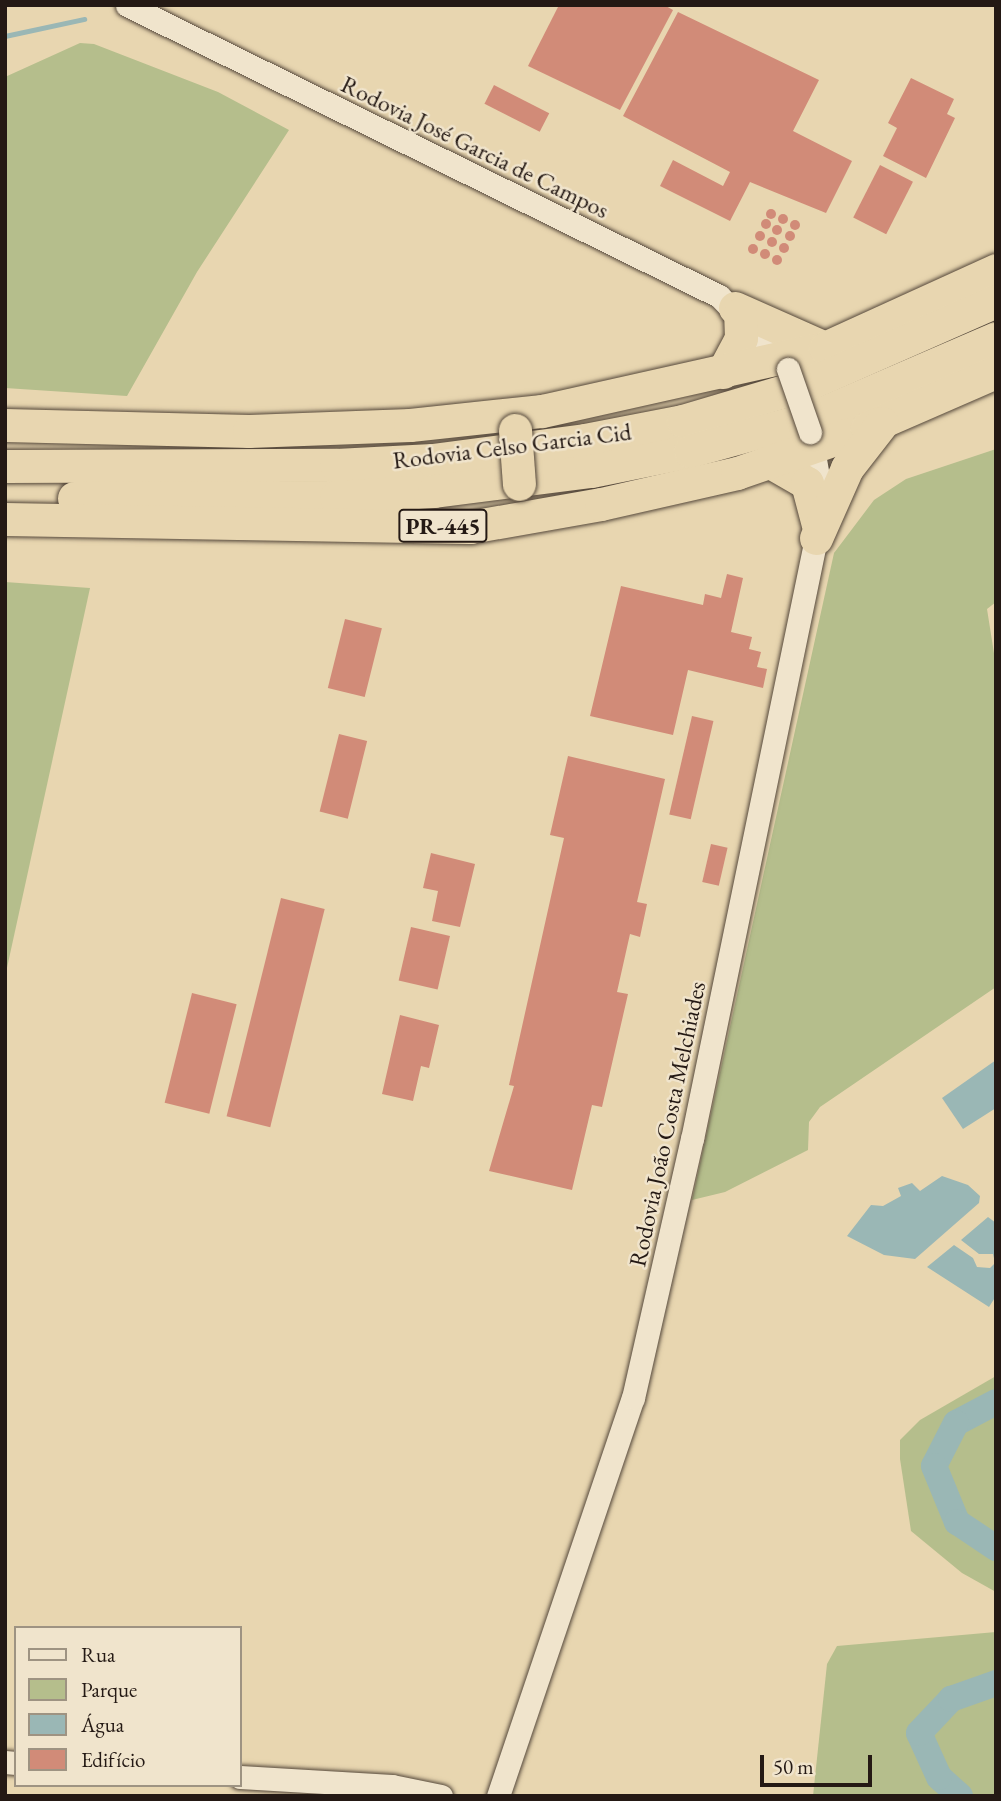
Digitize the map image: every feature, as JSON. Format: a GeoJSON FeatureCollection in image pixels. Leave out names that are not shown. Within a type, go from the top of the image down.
{"type":"FeatureCollection","features":[{"type":"Feature","properties":{"kind":"highway","name":"Rodovia Celso Garcia Cid"},"geometry":{"type":"LineString","coordinates":[[5,425],[249,431],[515,422],[723,372],[785,364],[996,270]]}},
{"type":"Feature","properties":{"kind":"highway","name":"Rodovia Celso Garcia Cid"},"geometry":{"type":"LineString","coordinates":[[5,466],[336,466],[432,460],[585,440],[683,421],[808,384],[996,301]]}},
{"type":"Feature","properties":{"kind":"highway"},"geometry":{"type":"LineString","coordinates":[[737,311],[825,348]]}},
{"type":"Feature","properties":{"kind":"highway"},"geometry":{"type":"LineString","coordinates":[[723,372],[741,338],[737,311]]}},
{"type":"Feature","properties":{"kind":"highway","name":"Rodovia Celso Garcia Cid"},"geometry":{"type":"LineString","coordinates":[[5,497],[336,497],[434,491],[591,471],[690,451],[813,417],[996,338]]}},
{"type":"Feature","properties":{"kind":"highway","name":"PR-445"},"geometry":{"type":"LineString","coordinates":[[5,519],[470,527],[601,505],[772,463],[812,440],[886,419],[996,372]]}},
{"type":"Feature","properties":{"kind":"highway"},"geometry":{"type":"LineString","coordinates":[[817,531],[847,468],[886,419]]}},
{"type":"Feature","properties":{"kind":"highway"},"geometry":{"type":"LineString","coordinates":[[515,422],[522,518]]}},
{"type":"Feature","properties":{"kind":"highway"},"geometry":{"type":"LineString","coordinates":[[772,463],[807,483],[817,531]]}},
{"type":"Feature","properties":{"kind":"street","name":"Rodovia José Garcia de Campos"},"geometry":{"type":"LineString","coordinates":[[127,5],[719,296],[737,311],[785,364]]}},
{"type":"Feature","properties":{"kind":"street","name":"Rodovia João Costa Melchiades"},"geometry":{"type":"LineString","coordinates":[[498,1796],[633,1398],[692,1139],[817,531],[824,495],[812,440],[785,364]]}},
{"type":"Feature","properties":{"kind":"street"},"geometry":{"type":"LineString","coordinates":[[242,1777],[392,1786],[441,1796]]}},
{"type":"Feature","properties":{"kind":"green space"},"geometry":{"type":"Polygon","coordinates":[[[80,43],[94,44],[218,92],[289,130],[197,272],[127,396],[5,388],[5,77],[80,43]]]}},
{"type":"Feature","properties":{"kind":"green space"},"geometry":{"type":"Polygon","coordinates":[[[996,449],[996,602],[987,609],[996,666],[996,987],[820,1107],[809,1122],[808,1150],[725,1192],[692,1200],[834,553],[874,500],[906,479],[996,449]]]}},
{"type":"Feature","properties":{"kind":"green space"},"geometry":{"type":"Polygon","coordinates":[[[5,582],[90,588],[5,977],[5,582]]]}},
{"type":"Feature","properties":{"kind":"green space"},"geometry":{"type":"Polygon","coordinates":[[[996,1376],[996,1592],[962,1573],[911,1531],[900,1459],[900,1440],[920,1420],[996,1376]]]}},
{"type":"Feature","properties":{"kind":"green space"},"geometry":{"type":"Polygon","coordinates":[[[996,1632],[996,1796],[813,1796],[827,1664],[837,1646],[996,1632]]]}},
{"type":"Feature","properties":{"kind":"water"},"geometry":{"type":"Polygon","coordinates":[[[996,1060],[996,1108],[963,1129],[942,1098],[996,1060]]]}},
{"type":"Feature","properties":{"kind":"water"},"geometry":{"type":"Polygon","coordinates":[[[942,1176],[968,1185],[980,1196],[979,1203],[915,1259],[884,1255],[847,1236],[871,1205],[883,1206],[901,1196],[898,1188],[912,1183],[920,1191],[942,1176]]]}},
{"type":"Feature","properties":{"kind":"water"},"geometry":{"type":"Polygon","coordinates":[[[988,1217],[996,1223],[996,1296],[989,1307],[927,1267],[954,1245],[973,1258],[977,1267],[990,1268],[995,1263],[993,1254],[979,1254],[961,1240],[988,1217]]]}},
{"type":"Feature","properties":{"kind":"building"},"geometry":{"type":"Polygon","coordinates":[[[559,5],[664,5],[673,10],[620,110],[528,66],[559,5]]]}},
{"type":"Feature","properties":{"kind":"building"},"geometry":{"type":"Polygon","coordinates":[[[678,12],[819,80],[793,131],[852,161],[826,213],[750,182],[730,221],[660,186],[673,160],[723,186],[730,172],[623,116],[678,12]]]}},
{"type":"Feature","properties":{"kind":"building"},"geometry":{"type":"Polygon","coordinates":[[[911,78],[954,99],[947,114],[955,118],[926,178],[883,156],[897,128],[888,123],[911,78]]]}},
{"type":"Feature","properties":{"kind":"building"},"geometry":{"type":"Polygon","coordinates":[[[494,85],[549,113],[540,132],[484,104],[494,85]]]}},
{"type":"Feature","properties":{"kind":"building"},"geometry":{"type":"Polygon","coordinates":[[[880,165],[913,182],[886,234],[853,218],[880,165]]]}},
{"type":"Feature","properties":{"kind":"building"},"geometry":{"type":"Polygon","coordinates":[[[771,209],[775,210],[775,218],[771,219],[767,218],[766,214],[767,210],[771,209]]]}},
{"type":"Feature","properties":{"kind":"building"},"geometry":{"type":"Polygon","coordinates":[[[783,214],[787,215],[787,223],[783,224],[779,223],[778,219],[779,215],[783,214]]]}},
{"type":"Feature","properties":{"kind":"building"},"geometry":{"type":"Polygon","coordinates":[[[766,219],[770,220],[770,228],[766,229],[762,228],[761,224],[762,220],[766,219]]]}},
{"type":"Feature","properties":{"kind":"building"},"geometry":{"type":"Polygon","coordinates":[[[795,220],[799,221],[799,229],[795,230],[791,229],[790,225],[791,221],[795,220]]]}},
{"type":"Feature","properties":{"kind":"building"},"geometry":{"type":"Polygon","coordinates":[[[777,225],[781,226],[781,234],[777,235],[773,234],[772,230],[773,226],[777,225]]]}},
{"type":"Feature","properties":{"kind":"building"},"geometry":{"type":"Polygon","coordinates":[[[760,231],[764,232],[764,240],[760,241],[756,240],[755,236],[756,232],[760,231]]]}},
{"type":"Feature","properties":{"kind":"building"},"geometry":{"type":"Polygon","coordinates":[[[790,231],[794,232],[794,240],[790,241],[786,240],[785,236],[786,232],[790,231]]]}},
{"type":"Feature","properties":{"kind":"building"},"geometry":{"type":"Polygon","coordinates":[[[772,237],[776,238],[776,246],[772,247],[768,246],[767,242],[768,238],[772,237]]]}},
{"type":"Feature","properties":{"kind":"building"},"geometry":{"type":"Polygon","coordinates":[[[784,243],[788,244],[788,252],[784,253],[780,252],[779,248],[780,244],[784,243]]]}},
{"type":"Feature","properties":{"kind":"building"},"geometry":{"type":"Polygon","coordinates":[[[753,244],[757,245],[757,253],[753,254],[749,253],[748,249],[749,245],[753,244]]]}},
{"type":"Feature","properties":{"kind":"building"},"geometry":{"type":"Polygon","coordinates":[[[765,249],[769,250],[769,258],[765,259],[761,258],[760,254],[761,250],[765,249]]]}},
{"type":"Feature","properties":{"kind":"building"},"geometry":{"type":"Polygon","coordinates":[[[777,255],[781,256],[781,264],[777,265],[773,264],[772,260],[773,256],[777,255]]]}},
{"type":"Feature","properties":{"kind":"building"},"geometry":{"type":"Polygon","coordinates":[[[727,574],[743,578],[731,632],[752,637],[749,649],[761,652],[757,667],[767,669],[763,688],[688,670],[673,735],[590,716],[621,586],[703,605],[705,594],[721,598],[727,574]]]}},
{"type":"Feature","properties":{"kind":"building"},"geometry":{"type":"Polygon","coordinates":[[[345,619],[382,628],[365,697],[328,688],[345,619]]]}},
{"type":"Feature","properties":{"kind":"building"},"geometry":{"type":"Polygon","coordinates":[[[692,716],[713,721],[691,819],[669,814],[692,716]]]}},
{"type":"Feature","properties":{"kind":"building"},"geometry":{"type":"Polygon","coordinates":[[[339,734],[367,741],[348,819],[320,812],[339,734]]]}},
{"type":"Feature","properties":{"kind":"building"},"geometry":{"type":"Polygon","coordinates":[[[568,756],[665,779],[637,902],[647,904],[640,937],[630,934],[617,992],[628,994],[602,1107],[592,1105],[572,1190],[489,1171],[514,1086],[509,1085],[564,838],[550,835],[568,756]]]}},
{"type":"Feature","properties":{"kind":"building"},"geometry":{"type":"Polygon","coordinates":[[[711,844],[728,848],[719,886],[702,882],[711,844]]]}},
{"type":"Feature","properties":{"kind":"building"},"geometry":{"type":"Polygon","coordinates":[[[431,853],[475,864],[460,927],[432,921],[438,891],[423,888],[431,853]]]}},
{"type":"Feature","properties":{"kind":"building"},"geometry":{"type":"Polygon","coordinates":[[[281,898],[325,909],[270,1127],[227,1116],[281,898]]]}},
{"type":"Feature","properties":{"kind":"building"},"geometry":{"type":"Polygon","coordinates":[[[411,927],[450,936],[438,990],[399,981],[411,927]]]}},
{"type":"Feature","properties":{"kind":"building"},"geometry":{"type":"Polygon","coordinates":[[[192,993],[237,1004],[209,1114],[165,1103],[192,993]]]}},
{"type":"Feature","properties":{"kind":"building"},"geometry":{"type":"Polygon","coordinates":[[[400,1015],[439,1025],[429,1068],[421,1066],[413,1101],[382,1094],[400,1015]]]}},
{"type":"Feature","properties":{"kind":"waterway"},"geometry":{"type":"LineString","coordinates":[[5,36],[84,19]]}},
{"type":"Feature","properties":{"kind":"waterway"},"geometry":{"type":"LineString","coordinates":[[996,1402],[956,1423],[934,1466],[957,1522],[996,1548]]}},
{"type":"Feature","properties":{"kind":"waterway"},"geometry":{"type":"LineString","coordinates":[[960,1796],[939,1777],[919,1733],[951,1699],[996,1683]]}}]}
